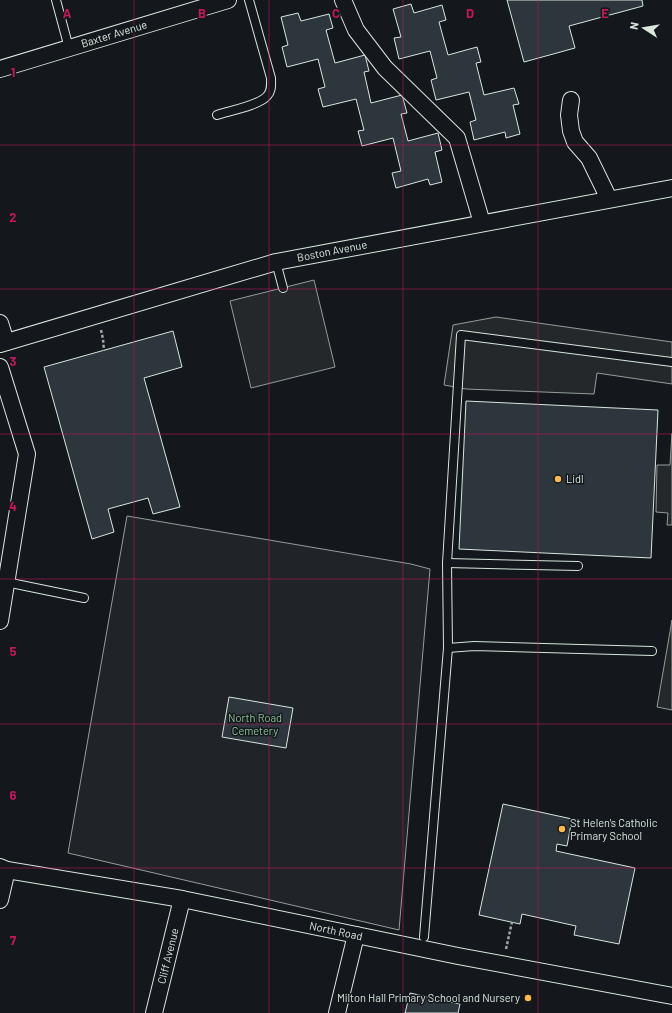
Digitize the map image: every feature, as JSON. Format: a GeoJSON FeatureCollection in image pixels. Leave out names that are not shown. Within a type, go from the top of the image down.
{"type":"FeatureCollection","features":[{"type":"Feature","properties":{"kind":"street","name":"Baxter Avenue"},"geometry":{"type":"LineString","coordinates":[[0,69],[228,0]]}},
{"type":"Feature","properties":{"kind":"street"},"geometry":{"type":"LineString","coordinates":[[343,0],[356,30],[385,68],[457,138],[482,223]]}},
{"type":"Feature","properties":{"kind":"street"},"geometry":{"type":"LineString","coordinates":[[571,100],[570,122],[575,142],[589,158],[609,199]]}},
{"type":"Feature","properties":{"kind":"street","name":"Boston Avenue"},"geometry":{"type":"LineString","coordinates":[[3,343],[276,262],[672,188]]}},
{"type":"Feature","properties":{"kind":"street"},"geometry":{"type":"LineString","coordinates":[[0,323],[3,343]]}},
{"type":"Feature","properties":{"kind":"street"},"geometry":{"type":"LineString","coordinates":[[0,367],[27,454],[1,612]]}},
{"type":"Feature","properties":{"kind":"street"},"geometry":{"type":"LineString","coordinates":[[0,900],[4,868]]}},
{"type":"Feature","properties":{"kind":"street","name":"North Road"},"geometry":{"type":"LineString","coordinates":[[4,868],[182,899],[356,935],[672,996]]}},
{"type":"Feature","properties":{"kind":"street","name":"Cliff Avenue"},"geometry":{"type":"LineString","coordinates":[[154,1013],[182,899]]}},
{"type":"Feature","properties":{"kind":"street"},"geometry":{"type":"LineString","coordinates":[[337,1013],[356,935]]}},
{"type":"Feature","properties":{"kind":"lane"},"geometry":{"type":"LineString","coordinates":[[56,0],[69,48]]}},
{"type":"Feature","properties":{"kind":"lane"},"geometry":{"type":"LineString","coordinates":[[217,115],[260,102],[268,96],[271,89],[271,78],[248,0]]}},
{"type":"Feature","properties":{"kind":"lane"},"geometry":{"type":"LineString","coordinates":[[276,262],[283,288]]}},
{"type":"Feature","properties":{"kind":"lane"},"geometry":{"type":"LineString","coordinates":[[424,937],[448,648],[448,563],[461,335],[672,362]]}},
{"type":"Feature","properties":{"kind":"lane"},"geometry":{"type":"LineString","coordinates":[[448,563],[578,566]]}},
{"type":"Feature","properties":{"kind":"lane"},"geometry":{"type":"LineString","coordinates":[[6,582],[84,598]]}},
{"type":"Feature","properties":{"kind":"lane"},"geometry":{"type":"LineString","coordinates":[[448,648],[474,646],[652,651]]}},
{"type":"Feature","properties":{"kind":"path"},"geometry":{"type":"LineString","coordinates":[[503,964],[512,922]]}},
{"type":"Feature","properties":{"kind":"green space","name":"North Road Cemetery"},"geometry":{"type":"Polygon","coordinates":[[[127,516],[411,564],[430,569],[399,930],[68,853],[127,516]]]}},
{"type":"Feature","properties":{"kind":"shaded area"},"geometry":{"type":"Polygon","coordinates":[[[314,280],[335,367],[251,388],[230,301],[314,280]]]}},
{"type":"Feature","properties":{"kind":"shaded area"},"geometry":{"type":"Polygon","coordinates":[[[496,317],[672,342],[672,384],[597,373],[594,394],[466,389],[444,385],[453,325],[496,317]]]}},
{"type":"Feature","properties":{"kind":"shaded area"},"geometry":{"type":"Polygon","coordinates":[[[672,433],[672,525],[667,525],[668,513],[656,512],[657,465],[670,465],[672,433]]]}},
{"type":"Feature","properties":{"kind":"shaded area"},"geometry":{"type":"Polygon","coordinates":[[[672,620],[672,710],[657,707],[672,620]]]}},
{"type":"Feature","properties":{"kind":"building"},"geometry":{"type":"Polygon","coordinates":[[[507,0],[642,0],[643,6],[569,26],[575,48],[524,62],[507,0]]]}},
{"type":"Feature","properties":{"kind":"building"},"geometry":{"type":"Polygon","coordinates":[[[411,4],[414,13],[442,5],[446,20],[439,22],[448,55],[477,47],[481,62],[476,63],[484,95],[514,88],[519,104],[513,105],[520,134],[506,138],[505,132],[474,140],[470,122],[476,120],[469,92],[436,100],[431,80],[437,78],[430,51],[399,59],[394,38],[401,37],[393,9],[411,4]]]}},
{"type":"Feature","properties":{"kind":"building"},"geometry":{"type":"Polygon","coordinates":[[[298,13],[301,21],[329,14],[333,28],[326,30],[335,63],[365,55],[369,71],[364,72],[371,103],[402,95],[407,113],[401,114],[408,141],[438,133],[442,150],[435,152],[442,182],[430,185],[428,179],[396,188],[392,173],[401,171],[393,138],[362,146],[358,131],[364,130],[356,99],[323,107],[318,89],[325,87],[318,59],[287,67],[282,47],[288,45],[281,17],[298,13]]]}},
{"type":"Feature","properties":{"kind":"building"},"geometry":{"type":"Polygon","coordinates":[[[173,331],[182,367],[144,378],[180,507],[153,514],[148,498],[108,509],[114,532],[92,539],[44,367],[173,331]]]}},
{"type":"Feature","properties":{"kind":"building","name":"Lidl"},"geometry":{"type":"Polygon","coordinates":[[[466,401],[658,410],[651,558],[459,549],[466,401]]]}},
{"type":"Feature","properties":{"kind":"building"},"geometry":{"type":"Polygon","coordinates":[[[229,697],[293,708],[286,748],[222,737],[229,697]]]}},
{"type":"Feature","properties":{"kind":"building"},"geometry":{"type":"Polygon","coordinates":[[[503,804],[572,819],[567,846],[557,844],[556,851],[635,868],[619,944],[574,935],[576,926],[522,914],[520,924],[479,915],[503,804]]]}},
{"type":"Feature","properties":{"kind":"building"},"geometry":{"type":"Polygon","coordinates":[[[410,993],[460,1004],[458,1013],[405,1013],[410,993]]]}},
{"type":"Feature","properties":{"kind":"place","name":"Lidl"},"geometry":{"type":"Point","coordinates":[558,479]}},
{"type":"Feature","properties":{"kind":"place","name":"St Helen's Catholic Primary School"},"geometry":{"type":"Point","coordinates":[562,829]}},
{"type":"Feature","properties":{"kind":"place","name":"Milton Hall Primary School and Nursery"},"geometry":{"type":"Point","coordinates":[528,998]}}]}
